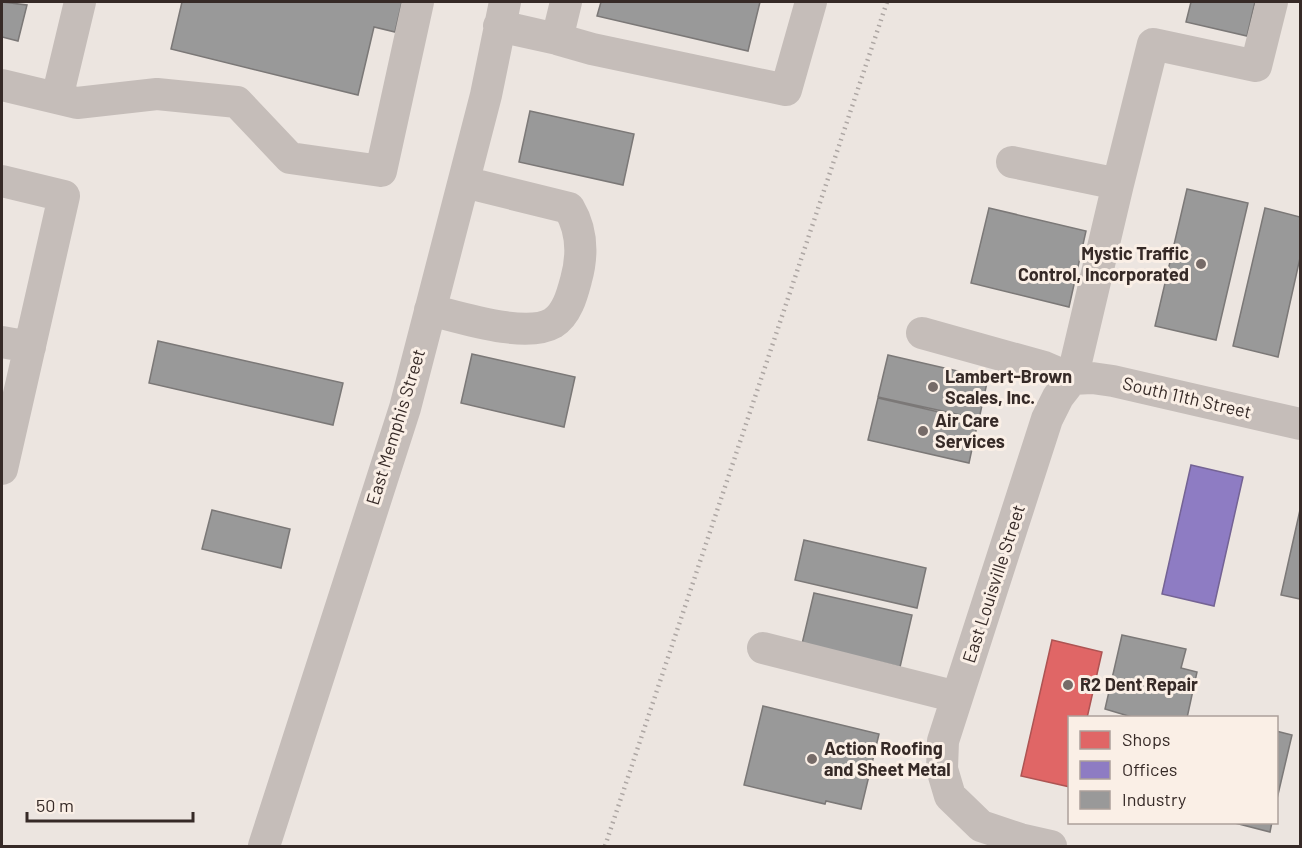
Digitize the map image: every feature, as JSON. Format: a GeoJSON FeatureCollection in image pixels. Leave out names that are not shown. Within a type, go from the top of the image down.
{"type":"FeatureCollection","features":[{"type":"Feature","properties":{"kind":"street"},"geometry":{"type":"LineString","coordinates":[[57,98],[80,2]]}},
{"type":"Feature","properties":{"kind":"street"},"geometry":{"type":"LineString","coordinates":[[2,85],[77,103],[157,94],[237,102],[290,158],[381,171],[418,2]]}},
{"type":"Feature","properties":{"kind":"street"},"geometry":{"type":"LineString","coordinates":[[558,39],[566,2]]}},
{"type":"Feature","properties":{"kind":"street"},"geometry":{"type":"LineString","coordinates":[[502,14],[558,39],[592,49],[786,90],[812,2]]}},
{"type":"Feature","properties":{"kind":"street"},"geometry":{"type":"LineString","coordinates":[[922,333],[1044,367],[1072,380],[1153,44],[1256,66],[1272,2]]}},
{"type":"Feature","properties":{"kind":"street","name":"East Memphis Street"},"geometry":{"type":"LineString","coordinates":[[264,846],[405,408],[486,95],[502,14]]}},
{"type":"Feature","properties":{"kind":"street"},"geometry":{"type":"LineString","coordinates":[[1012,162],[1118,184]]}},
{"type":"Feature","properties":{"kind":"street"},"geometry":{"type":"LineString","coordinates":[[2,182],[64,196],[16,344],[2,468]]}},
{"type":"Feature","properties":{"kind":"street"},"geometry":{"type":"LineString","coordinates":[[430,310],[495,326],[535,329],[553,323],[570,303],[579,272],[581,248],[577,221],[569,208],[464,182]]}},
{"type":"Feature","properties":{"kind":"street","name":"South 11th Street"},"geometry":{"type":"LineString","coordinates":[[1072,380],[1092,378],[1113,381],[1300,424]]}},
{"type":"Feature","properties":{"kind":"street","name":"East Louisville Street"},"geometry":{"type":"LineString","coordinates":[[1051,846],[981,826],[950,796],[942,770],[943,741],[1047,420],[1058,397],[1072,380]]}},
{"type":"Feature","properties":{"kind":"street"},"geometry":{"type":"LineString","coordinates":[[763,648],[957,697]]}},
{"type":"Feature","properties":{"kind":"building: Shops","name":"R2 Dent Repair"},"geometry":{"type":"Polygon","coordinates":[[[1052,640],[1102,652],[1087,716],[1068,716],[1068,787],[1021,776],[1052,640]]]}},
{"type":"Feature","properties":{"kind":"building: Offices"},"geometry":{"type":"Polygon","coordinates":[[[1191,465],[1243,477],[1214,606],[1162,594],[1191,465]]]}},
{"type":"Feature","properties":{"kind":"building: Industry"},"geometry":{"type":"Polygon","coordinates":[[[2,2],[27,5],[18,41],[2,37],[2,2]]]}},
{"type":"Feature","properties":{"kind":"building: Industry"},"geometry":{"type":"Polygon","coordinates":[[[182,2],[402,2],[395,32],[374,27],[358,95],[171,49],[182,2]]]}},
{"type":"Feature","properties":{"kind":"building: Industry"},"geometry":{"type":"Polygon","coordinates":[[[601,2],[760,2],[748,51],[597,16],[601,2]]]}},
{"type":"Feature","properties":{"kind":"building: Industry"},"geometry":{"type":"Polygon","coordinates":[[[1191,2],[1255,2],[1247,36],[1186,22],[1191,2]]]}},
{"type":"Feature","properties":{"kind":"building: Industry"},"geometry":{"type":"Polygon","coordinates":[[[530,111],[634,134],[623,185],[519,162],[530,111]]]}},
{"type":"Feature","properties":{"kind":"building: Industry","name":"Mystic Traffic Control, Incorporated"},"geometry":{"type":"Polygon","coordinates":[[[1187,189],[1248,203],[1216,340],[1155,326],[1187,189]]]}},
{"type":"Feature","properties":{"kind":"building: Industry"},"geometry":{"type":"Polygon","coordinates":[[[989,208],[1086,231],[1069,307],[971,283],[989,208]]]}},
{"type":"Feature","properties":{"kind":"building: Industry"},"geometry":{"type":"Polygon","coordinates":[[[1265,208],[1300,217],[1300,258],[1278,357],[1233,346],[1265,208]]]}},
{"type":"Feature","properties":{"kind":"building: Industry"},"geometry":{"type":"Polygon","coordinates":[[[158,341],[343,383],[333,425],[149,383],[158,341]]]}},
{"type":"Feature","properties":{"kind":"building: Industry"},"geometry":{"type":"Polygon","coordinates":[[[472,354],[575,377],[564,427],[461,403],[472,354]]]}},
{"type":"Feature","properties":{"kind":"building: Industry","name":"Lambert-Brown Scales, Inc."},"geometry":{"type":"Polygon","coordinates":[[[888,355],[988,378],[979,419],[878,397],[888,355]]]}},
{"type":"Feature","properties":{"kind":"building: Industry","name":"Air Care Services"},"geometry":{"type":"Polygon","coordinates":[[[878,398],[978,421],[969,463],[868,440],[878,398]]]}},
{"type":"Feature","properties":{"kind":"building: Industry"},"geometry":{"type":"Polygon","coordinates":[[[212,510],[290,529],[281,568],[202,549],[212,510]]]}},
{"type":"Feature","properties":{"kind":"building: Industry"},"geometry":{"type":"Polygon","coordinates":[[[1300,510],[1300,599],[1281,595],[1300,510]]]}},
{"type":"Feature","properties":{"kind":"building: Industry"},"geometry":{"type":"Polygon","coordinates":[[[804,540],[926,568],[917,608],[795,580],[804,540]]]}},
{"type":"Feature","properties":{"kind":"building: Industry"},"geometry":{"type":"Polygon","coordinates":[[[814,593],[912,615],[900,667],[802,644],[814,593]]]}},
{"type":"Feature","properties":{"kind":"building: Industry"},"geometry":{"type":"Polygon","coordinates":[[[1122,635],[1186,649],[1181,668],[1197,672],[1187,716],[1128,716],[1105,709],[1122,635]]]}},
{"type":"Feature","properties":{"kind":"building: Industry","name":"Action Roofing and Sheet Metal"},"geometry":{"type":"Polygon","coordinates":[[[763,706],[879,734],[861,809],[826,801],[825,804],[744,785],[763,706]]]}},
{"type":"Feature","properties":{"kind":"building: Industry"},"geometry":{"type":"Polygon","coordinates":[[[1278,732],[1292,735],[1278,794],[1278,732]]]}},
{"type":"Feature","properties":{"kind":"building: Industry"},"geometry":{"type":"Polygon","coordinates":[[[1239,824],[1272,824],[1270,832],[1239,824]]]}},
{"type":"Feature","properties":{"kind":"railway"},"geometry":{"type":"LineString","coordinates":[[605,846],[887,2]]}},
{"type":"Feature","properties":{"kind":"place","name":"Mystic Traffic Control, Incorporated"},"geometry":{"type":"Point","coordinates":[1201,264]}},
{"type":"Feature","properties":{"kind":"place","name":"Lambert-Brown Scales, Inc."},"geometry":{"type":"Point","coordinates":[933,387]}},
{"type":"Feature","properties":{"kind":"place","name":"Air Care Services"},"geometry":{"type":"Point","coordinates":[923,431]}},
{"type":"Feature","properties":{"kind":"place","name":"R2 Dent Repair"},"geometry":{"type":"Point","coordinates":[1068,685]}},
{"type":"Feature","properties":{"kind":"place","name":"Action Roofing and Sheet Metal"},"geometry":{"type":"Point","coordinates":[812,759]}}]}
